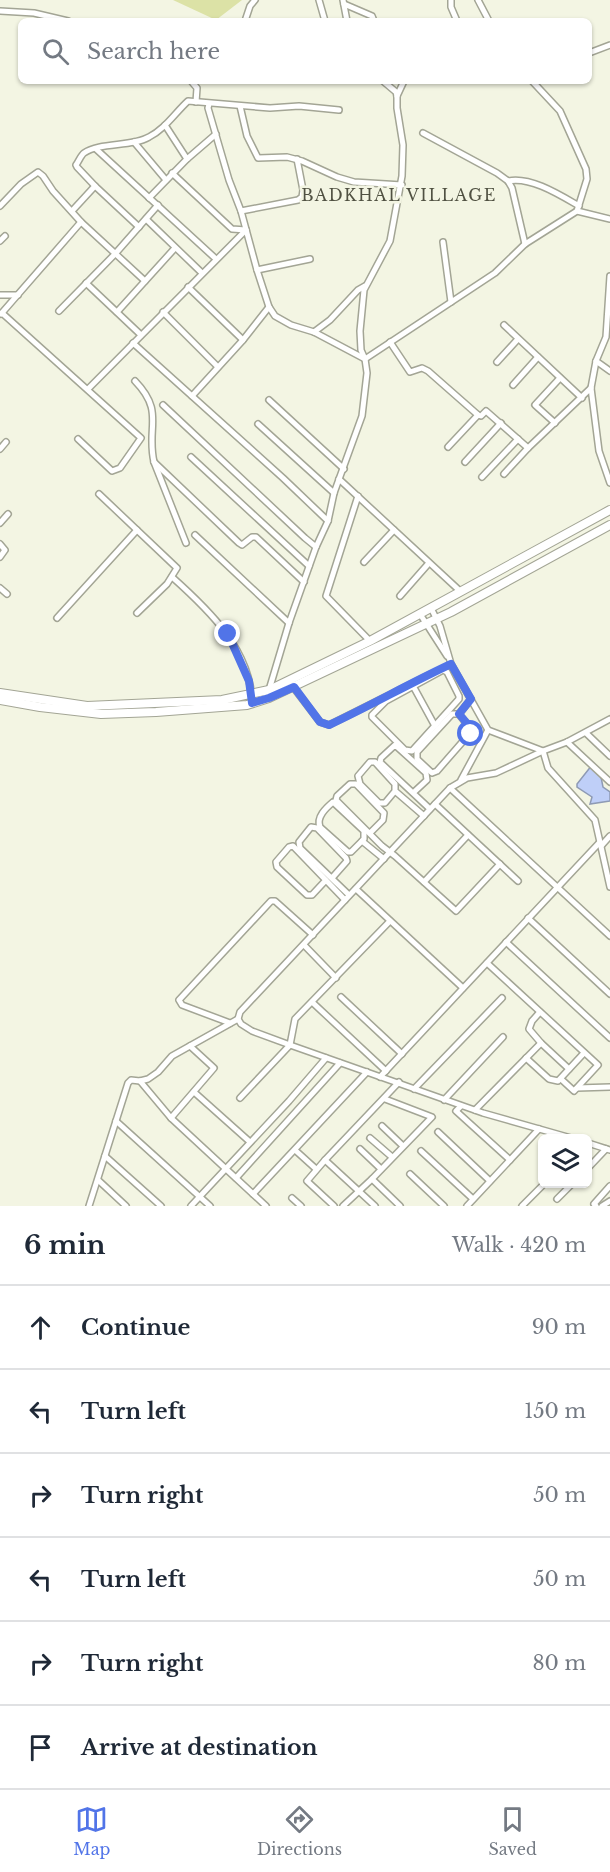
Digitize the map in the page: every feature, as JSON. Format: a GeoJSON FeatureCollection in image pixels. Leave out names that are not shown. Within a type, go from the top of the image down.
{"type":"FeatureCollection","features":[{"type":"Feature","properties":{"kind":"street"},"geometry":{"type":"LineString","coordinates":[[246,18],[255,0]]}},
{"type":"Feature","properties":{"kind":"street"},"geometry":{"type":"LineString","coordinates":[[319,0],[324,18]]}},
{"type":"Feature","properties":{"kind":"street"},"geometry":{"type":"LineString","coordinates":[[451,0],[456,18]]}},
{"type":"Feature","properties":{"kind":"street"},"geometry":{"type":"LineString","coordinates":[[478,0],[487,18]]}},
{"type":"Feature","properties":{"kind":"street"},"geometry":{"type":"LineString","coordinates":[[344,2],[347,18]]}},
{"type":"Feature","properties":{"kind":"street"},"geometry":{"type":"LineString","coordinates":[[344,2],[373,18]]}},
{"type":"Feature","properties":{"kind":"street"},"geometry":{"type":"LineString","coordinates":[[0,11],[34,13],[55,18]]}},
{"type":"Feature","properties":{"kind":"street"},"geometry":{"type":"LineString","coordinates":[[592,52],[610,45]]}},
{"type":"Feature","properties":{"kind":"street"},"geometry":{"type":"LineString","coordinates":[[194,84],[197,88],[196,102]]}},
{"type":"Feature","properties":{"kind":"street"},"geometry":{"type":"LineString","coordinates":[[386,84],[398,96]]}},
{"type":"Feature","properties":{"kind":"street"},"geometry":{"type":"LineString","coordinates":[[269,690],[289,624],[316,547],[328,521],[334,493],[362,416],[366,383],[360,332],[365,286],[390,241],[402,185],[403,146],[397,108],[398,96],[403,84]]}},
{"type":"Feature","properties":{"kind":"street"},"geometry":{"type":"LineString","coordinates":[[365,360],[495,273],[525,244],[578,208],[587,179],[586,169],[560,111],[535,84]]}},
{"type":"Feature","properties":{"kind":"street"},"geometry":{"type":"LineString","coordinates":[[139,227],[94,186],[76,165],[84,153],[108,145],[147,139],[188,102],[270,108],[299,106],[339,110]]}},
{"type":"Feature","properties":{"kind":"street"},"geometry":{"type":"LineString","coordinates":[[209,104],[208,108],[229,180],[241,211],[269,307],[275,315],[291,325],[314,332],[365,360]]}},
{"type":"Feature","properties":{"kind":"street"},"geometry":{"type":"LineString","coordinates":[[240,106],[247,136],[256,157],[260,159],[287,157],[317,166],[337,177],[354,182],[402,185]]}},
{"type":"Feature","properties":{"kind":"street"},"geometry":{"type":"LineString","coordinates":[[165,124],[187,159]]}},
{"type":"Feature","properties":{"kind":"street"},"geometry":{"type":"LineString","coordinates":[[423,133],[508,181],[525,244]]}},
{"type":"Feature","properties":{"kind":"street"},"geometry":{"type":"LineString","coordinates":[[149,198],[172,173],[216,134]]}},
{"type":"Feature","properties":{"kind":"street"},"geometry":{"type":"LineString","coordinates":[[134,142],[166,180]]}},
{"type":"Feature","properties":{"kind":"street"},"geometry":{"type":"LineString","coordinates":[[96,149],[216,259]]}},
{"type":"Feature","properties":{"kind":"street"},"geometry":{"type":"LineString","coordinates":[[241,211],[298,200],[302,197],[303,190],[297,159]]}},
{"type":"Feature","properties":{"kind":"street"},"geometry":{"type":"LineString","coordinates":[[0,206],[21,184],[38,172],[81,222],[145,281]]}},
{"type":"Feature","properties":{"kind":"street"},"geometry":{"type":"LineString","coordinates":[[172,173],[232,229],[246,230]]}},
{"type":"Feature","properties":{"kind":"street"},"geometry":{"type":"LineString","coordinates":[[508,181],[522,181],[542,187],[578,208],[610,219]]}},
{"type":"Feature","properties":{"kind":"street"},"geometry":{"type":"LineString","coordinates":[[72,211],[94,186]]}},
{"type":"Feature","properties":{"kind":"street"},"geometry":{"type":"LineString","coordinates":[[59,311],[115,254],[158,205]]}},
{"type":"Feature","properties":{"kind":"street"},"geometry":{"type":"LineString","coordinates":[[146,219],[202,273]]}},
{"type":"Feature","properties":{"kind":"street"},"geometry":{"type":"LineString","coordinates":[[78,439],[112,471],[120,468],[141,438],[88,388],[1,314],[81,222]]}},
{"type":"Feature","properties":{"kind":"street"},"geometry":{"type":"LineString","coordinates":[[88,388],[246,230]]}},
{"type":"Feature","properties":{"kind":"street"},"geometry":{"type":"LineString","coordinates":[[442,242],[451,302]]}},
{"type":"Feature","properties":{"kind":"street"},"geometry":{"type":"LineString","coordinates":[[117,312],[175,248]]}},
{"type":"Feature","properties":{"kind":"street"},"geometry":{"type":"LineString","coordinates":[[257,270],[310,259]]}},
{"type":"Feature","properties":{"kind":"street"},"geometry":{"type":"LineString","coordinates":[[610,276],[606,337],[596,361],[591,388],[599,451],[609,473],[610,483]]}},
{"type":"Feature","properties":{"kind":"street"},"geometry":{"type":"LineString","coordinates":[[86,283],[141,336]]}},
{"type":"Feature","properties":{"kind":"street"},"geometry":{"type":"LineString","coordinates":[[314,332],[323,327],[358,290],[365,286]]}},
{"type":"Feature","properties":{"kind":"street"},"geometry":{"type":"LineString","coordinates":[[188,287],[243,340]]}},
{"type":"Feature","properties":{"kind":"street"},"geometry":{"type":"LineString","coordinates":[[0,295],[18,295]]}},
{"type":"Feature","properties":{"kind":"street"},"geometry":{"type":"LineString","coordinates":[[192,396],[243,340],[269,307]]}},
{"type":"Feature","properties":{"kind":"street"},"geometry":{"type":"LineString","coordinates":[[163,312],[219,367]]}},
{"type":"Feature","properties":{"kind":"street"},"geometry":{"type":"LineString","coordinates":[[504,326],[582,398]]}},
{"type":"Feature","properties":{"kind":"street"},"geometry":{"type":"LineString","coordinates":[[496,362],[518,339]]}},
{"type":"Feature","properties":{"kind":"street"},"geometry":{"type":"LineString","coordinates":[[390,342],[410,372],[422,368],[428,371],[478,415]]}},
{"type":"Feature","properties":{"kind":"street"},"geometry":{"type":"LineString","coordinates":[[133,343],[328,521]]}},
{"type":"Feature","properties":{"kind":"street"},"geometry":{"type":"LineString","coordinates":[[513,385],[538,357]]}},
{"type":"Feature","properties":{"kind":"street"},"geometry":{"type":"LineString","coordinates":[[596,361],[610,370]]}},
{"type":"Feature","properties":{"kind":"street"},"geometry":{"type":"LineString","coordinates":[[555,423],[535,405],[560,378]]}},
{"type":"Feature","properties":{"kind":"street"},"geometry":{"type":"LineString","coordinates":[[135,381],[151,401],[154,462],[186,543]]}},
{"type":"Feature","properties":{"kind":"street"},"geometry":{"type":"LineString","coordinates":[[504,474],[591,388]]}},
{"type":"Feature","properties":{"kind":"street"},"geometry":{"type":"LineString","coordinates":[[270,400],[344,469]]}},
{"type":"Feature","properties":{"kind":"street"},"geometry":{"type":"LineString","coordinates":[[163,405],[316,547]]}},
{"type":"Feature","properties":{"kind":"street"},"geometry":{"type":"LineString","coordinates":[[448,447],[478,415],[481,416],[486,411],[528,448]]}},
{"type":"Feature","properties":{"kind":"street"},"geometry":{"type":"LineString","coordinates":[[465,462],[501,423]]}},
{"type":"Feature","properties":{"kind":"street"},"geometry":{"type":"LineString","coordinates":[[258,424],[334,493]]}},
{"type":"Feature","properties":{"kind":"street"},"geometry":{"type":"LineString","coordinates":[[482,477],[518,439]]}},
{"type":"Feature","properties":{"kind":"street"},"geometry":{"type":"LineString","coordinates":[[0,449],[6,442]]}},
{"type":"Feature","properties":{"kind":"street"},"geometry":{"type":"LineString","coordinates":[[191,457],[309,566]]}},
{"type":"Feature","properties":{"kind":"street"},"geometry":{"type":"LineString","coordinates":[[154,462],[239,543],[242,545],[252,537],[256,537],[304,582]]}},
{"type":"Feature","properties":{"kind":"street"},"geometry":{"type":"LineString","coordinates":[[339,479],[460,591]]}},
{"type":"Feature","properties":{"kind":"street"},"geometry":{"type":"LineString","coordinates":[[99,494],[177,568],[172,577],[137,613]]}},
{"type":"Feature","properties":{"kind":"street"},"geometry":{"type":"LineString","coordinates":[[358,496],[326,596],[370,641]]}},
{"type":"Feature","properties":{"kind":"street"},"geometry":{"type":"LineString","coordinates":[[0,700],[100,714],[156,712],[252,699],[370,641],[610,510]]}},
{"type":"Feature","properties":{"kind":"street"},"geometry":{"type":"LineString","coordinates":[[0,523],[8,514]]}},
{"type":"Feature","properties":{"kind":"street"},"geometry":{"type":"LineString","coordinates":[[0,693],[87,706],[269,698],[451,612],[610,525]]}},
{"type":"Feature","properties":{"kind":"street"},"geometry":{"type":"LineString","coordinates":[[57,618],[137,530]]}},
{"type":"Feature","properties":{"kind":"street"},"geometry":{"type":"LineString","coordinates":[[364,561],[394,530]]}},
{"type":"Feature","properties":{"kind":"street"},"geometry":{"type":"LineString","coordinates":[[195,535],[289,624]]}},
{"type":"Feature","properties":{"kind":"street"},"geometry":{"type":"LineString","coordinates":[[0,544],[5,550],[0,557]]}},
{"type":"Feature","properties":{"kind":"street"},"geometry":{"type":"LineString","coordinates":[[400,596],[429,563]]}},
{"type":"Feature","properties":{"kind":"street"},"geometry":{"type":"LineString","coordinates":[[172,577],[213,615],[228,634],[246,672],[252,699]]}},
{"type":"Feature","properties":{"kind":"street"},"geometry":{"type":"LineString","coordinates":[[0,588],[7,594]]}},
{"type":"Feature","properties":{"kind":"street"},"geometry":{"type":"LineString","coordinates":[[431,608],[444,637],[448,657]]}},
{"type":"Feature","properties":{"kind":"street"},"geometry":{"type":"LineString","coordinates":[[420,614],[448,657],[488,730],[543,751]]}},
{"type":"Feature","properties":{"kind":"street"},"geometry":{"type":"LineString","coordinates":[[294,687],[320,722],[329,725],[413,685],[443,670],[447,672],[459,699],[408,752],[372,717],[373,714],[386,701],[413,685],[451,664]]}},
{"type":"Feature","properties":{"kind":"street"},"geometry":{"type":"LineString","coordinates":[[413,685],[435,726]]}},
{"type":"Feature","properties":{"kind":"street"},"geometry":{"type":"LineString","coordinates":[[459,714],[471,699]]}},
{"type":"Feature","properties":{"kind":"street"},"geometry":{"type":"LineString","coordinates":[[452,714],[459,714],[472,731],[437,771],[432,773],[417,759],[417,752],[452,714]]}},
{"type":"Feature","properties":{"kind":"street"},"geometry":{"type":"LineString","coordinates":[[89,1206],[128,1083],[131,1080],[148,1079],[158,1072],[172,1056],[238,1018],[240,1012],[450,788],[467,778],[496,773],[586,733],[610,719]]}},
{"type":"Feature","properties":{"kind":"street"},"geometry":{"type":"LineString","coordinates":[[460,782],[488,730]]}},
{"type":"Feature","properties":{"kind":"street"},"geometry":{"type":"LineString","coordinates":[[586,733],[610,756]]}},
{"type":"Feature","properties":{"kind":"street"},"geometry":{"type":"LineString","coordinates":[[567,742],[610,782]]}},
{"type":"Feature","properties":{"kind":"street"},"geometry":{"type":"LineString","coordinates":[[413,793],[427,780],[426,773],[395,745],[381,758],[380,762],[413,793],[468,835],[519,881]]}},
{"type":"Feature","properties":{"kind":"street"},"geometry":{"type":"LineString","coordinates":[[543,751],[548,768],[595,820],[610,887]]}},
{"type":"Feature","properties":{"kind":"street"},"geometry":{"type":"LineString","coordinates":[[395,791],[385,802],[380,803],[360,784],[358,776],[372,761],[395,784],[395,791],[424,816]]}},
{"type":"Feature","properties":{"kind":"street"},"geometry":{"type":"LineString","coordinates":[[370,832],[383,820],[384,813],[356,784],[350,784],[337,796],[336,800],[370,832],[381,846],[456,911],[500,864]]}},
{"type":"Feature","properties":{"kind":"street"},"geometry":{"type":"LineString","coordinates":[[450,788],[610,936]]}},
{"type":"Feature","properties":{"kind":"street"},"geometry":{"type":"LineString","coordinates":[[331,803],[336,803],[364,831],[362,841],[348,852],[320,827],[319,818],[331,803]]}},
{"type":"Feature","properties":{"kind":"street"},"geometry":{"type":"LineString","coordinates":[[329,879],[291,846],[276,862],[277,867],[307,895],[312,895],[329,879],[345,865],[347,861],[316,828],[311,827],[299,842],[300,848],[329,879],[347,898]]}},
{"type":"Feature","properties":{"kind":"street"},"geometry":{"type":"LineString","coordinates":[[424,882],[468,835]]}},
{"type":"Feature","properties":{"kind":"street"},"geometry":{"type":"LineString","coordinates":[[380,1077],[557,887],[610,837]]}},
{"type":"Feature","properties":{"kind":"street"},"geometry":{"type":"LineString","coordinates":[[362,841],[384,859]]}},
{"type":"Feature","properties":{"kind":"street"},"geometry":{"type":"LineString","coordinates":[[356,889],[463,988]]}},
{"type":"Feature","properties":{"kind":"street"},"geometry":{"type":"LineString","coordinates":[[230,1023],[182,1005],[178,1000],[271,901],[275,901],[313,935]]}},
{"type":"Feature","properties":{"kind":"street"},"geometry":{"type":"LineString","coordinates":[[528,918],[610,994]]}},
{"type":"Feature","properties":{"kind":"street"},"geometry":{"type":"LineString","coordinates":[[240,1098],[290,1045],[295,1019],[390,921]]}},
{"type":"Feature","properties":{"kind":"street"},"geometry":{"type":"LineString","coordinates":[[506,942],[610,1038]]}},
{"type":"Feature","properties":{"kind":"street"},"geometry":{"type":"LineString","coordinates":[[304,945],[336,978]]}},
{"type":"Feature","properties":{"kind":"street"},"geometry":{"type":"LineString","coordinates":[[487,963],[598,1065],[577,1088]]}},
{"type":"Feature","properties":{"kind":"street"},"geometry":{"type":"LineString","coordinates":[[341,998],[402,1054]]}},
{"type":"Feature","properties":{"kind":"street"},"geometry":{"type":"LineString","coordinates":[[414,1089],[502,998]]}},
{"type":"Feature","properties":{"kind":"street"},"geometry":{"type":"LineString","coordinates":[[312,1002],[386,1071]]}},
{"type":"Feature","properties":{"kind":"street"},"geometry":{"type":"LineString","coordinates":[[540,1012],[532,1021],[529,1029],[570,1069]]}},
{"type":"Feature","properties":{"kind":"street"},"geometry":{"type":"LineString","coordinates":[[238,1018],[241,1024],[252,1031],[290,1045],[461,1106],[557,1134]]}},
{"type":"Feature","properties":{"kind":"street"},"geometry":{"type":"LineString","coordinates":[[444,1100],[503,1037]]}},
{"type":"Feature","properties":{"kind":"street"},"geometry":{"type":"LineString","coordinates":[[475,1110],[541,1043]]}},
{"type":"Feature","properties":{"kind":"street"},"geometry":{"type":"LineString","coordinates":[[171,1118],[214,1068],[190,1046]]}},
{"type":"Feature","properties":{"kind":"street"},"geometry":{"type":"LineString","coordinates":[[526,1058],[549,1079],[558,1081],[584,1053]]}},
{"type":"Feature","properties":{"kind":"street"},"geometry":{"type":"LineString","coordinates":[[191,1206],[326,1058]]}},
{"type":"Feature","properties":{"kind":"street"},"geometry":{"type":"LineString","coordinates":[[236,1178],[340,1063]]}},
{"type":"Feature","properties":{"kind":"street"},"geometry":{"type":"LineString","coordinates":[[253,1194],[367,1072]]}},
{"type":"Feature","properties":{"kind":"street"},"geometry":{"type":"LineString","coordinates":[[561,1079],[574,1091],[577,1088],[610,1087]]}},
{"type":"Feature","properties":{"kind":"street"},"geometry":{"type":"LineString","coordinates":[[140,1081],[171,1118],[266,1206]]}},
{"type":"Feature","properties":{"kind":"street"},"geometry":{"type":"LineString","coordinates":[[334,1206],[307,1181],[399,1082]]}},
{"type":"Feature","properties":{"kind":"street"},"geometry":{"type":"LineString","coordinates":[[194,1092],[250,1142]]}},
{"type":"Feature","properties":{"kind":"street"},"geometry":{"type":"LineString","coordinates":[[343,1206],[432,1117],[385,1099]]}},
{"type":"Feature","properties":{"kind":"street"},"geometry":{"type":"LineString","coordinates":[[461,1106],[456,1111],[510,1160]]}},
{"type":"Feature","properties":{"kind":"street"},"geometry":{"type":"LineString","coordinates":[[116,1121],[210,1206]]}},
{"type":"Feature","properties":{"kind":"street"},"geometry":{"type":"LineString","coordinates":[[382,1126],[403,1146]]}},
{"type":"Feature","properties":{"kind":"street"},"geometry":{"type":"LineString","coordinates":[[467,1206],[539,1129]]}},
{"type":"Feature","properties":{"kind":"street"},"geometry":{"type":"LineString","coordinates":[[438,1132],[490,1181]]}},
{"type":"Feature","properties":{"kind":"street"},"geometry":{"type":"LineString","coordinates":[[370,1138],[392,1157]]}},
{"type":"Feature","properties":{"kind":"street"},"geometry":{"type":"LineString","coordinates":[[592,1144],[608,1149],[592,1164]]}},
{"type":"Feature","properties":{"kind":"street"},"geometry":{"type":"LineString","coordinates":[[360,1149],[381,1169]]}},
{"type":"Feature","properties":{"kind":"street"},"geometry":{"type":"LineString","coordinates":[[295,1150],[316,1169]]}},
{"type":"Feature","properties":{"kind":"street"},"geometry":{"type":"LineString","coordinates":[[421,1151],[473,1199]]}},
{"type":"Feature","properties":{"kind":"street"},"geometry":{"type":"LineString","coordinates":[[105,1156],[161,1206]]}},
{"type":"Feature","properties":{"kind":"street"},"geometry":{"type":"LineString","coordinates":[[325,1160],[375,1206]]}},
{"type":"Feature","properties":{"kind":"street"},"geometry":{"type":"LineString","coordinates":[[410,1174],[444,1206]]}},
{"type":"Feature","properties":{"kind":"street"},"geometry":{"type":"LineString","coordinates":[[372,1179],[400,1206]]}},
{"type":"Feature","properties":{"kind":"street"},"geometry":{"type":"LineString","coordinates":[[98,1180],[126,1206]]}},
{"type":"Feature","properties":{"kind":"street"},"geometry":{"type":"LineString","coordinates":[[596,1206],[594,1204],[610,1186]]}},
{"type":"Feature","properties":{"kind":"street"},"geometry":{"type":"LineString","coordinates":[[522,1206],[540,1188]]}},
{"type":"Feature","properties":{"kind":"street"},"geometry":{"type":"LineString","coordinates":[[557,1199],[568,1188]]}},
{"type":"Feature","properties":{"kind":"street"},"geometry":{"type":"LineString","coordinates":[[292,1198],[301,1206]]}},
{"type":"Feature","properties":{"kind":"street"},"geometry":{"type":"LineString","coordinates":[[602,1206],[610,1201]]}},
{"type":"Feature","properties":{"kind":"green space"},"geometry":{"type":"Polygon","coordinates":[[[173,0],[242,0],[219,18],[212,18],[173,0]]]}},
{"type":"Feature","properties":{"kind":"water"},"geometry":{"type":"Polygon","coordinates":[[[592,765],[601,777],[603,787],[610,792],[610,801],[590,804],[592,797],[577,787],[592,765]]]}},
{"type":"Feature","properties":{"kind":"district","name":"BADKHAL VILLAGE"},"geometry":{"type":"Point","coordinates":[399,195]}},
{"type":"Feature","properties":{"kind":"route"},"geometry":{"type":"LineString","coordinates":[[228,634],[249,681],[252,703],[294,687],[320,722],[329,725],[451,664],[471,699],[459,714],[472,729],[471,734]]}}]}
